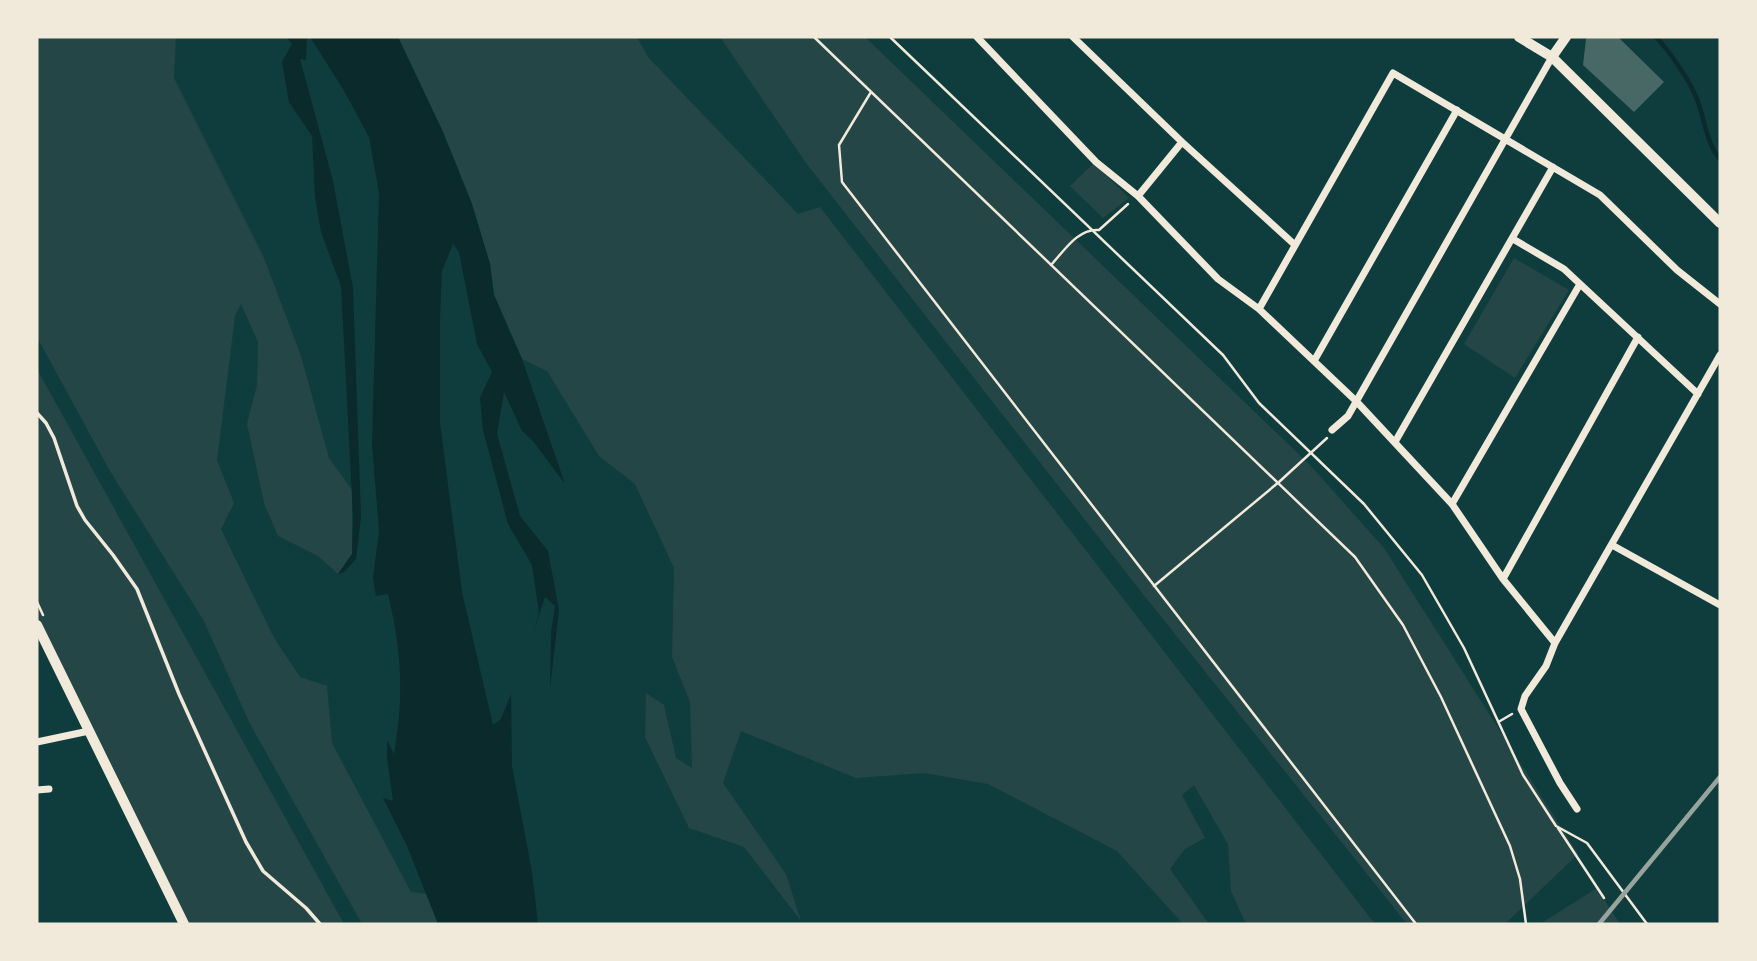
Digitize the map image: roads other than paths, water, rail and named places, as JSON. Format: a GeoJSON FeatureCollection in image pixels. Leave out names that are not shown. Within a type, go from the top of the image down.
{"type":"FeatureCollection","features":[{"type":"Feature","properties":{"kind":"main road"},"geometry":{"type":"LineString","coordinates":[[1519,37],[1552,57],[1720,223]]}},
{"type":"Feature","properties":{"kind":"street"},"geometry":{"type":"LineString","coordinates":[[977,37],[1096,162],[1138,195],[1218,279],[1259,309],[1356,401],[1452,504],[1503,579],[1556,643]]}},
{"type":"Feature","properties":{"kind":"street"},"geometry":{"type":"LineString","coordinates":[[1073,37],[1295,245]]}},
{"type":"Feature","properties":{"kind":"street"},"geometry":{"type":"LineString","coordinates":[[1332,430],[1348,416],[1552,57],[1566,37]]}},
{"type":"Feature","properties":{"kind":"street"},"geometry":{"type":"LineString","coordinates":[[1259,309],[1393,73],[1600,195],[1677,270],[1720,304]]}},
{"type":"Feature","properties":{"kind":"street"},"geometry":{"type":"LineString","coordinates":[[1314,361],[1457,110]]}},
{"type":"Feature","properties":{"kind":"street"},"geometry":{"type":"LineString","coordinates":[[1138,195],[1182,142]]}},
{"type":"Feature","properties":{"kind":"street"},"geometry":{"type":"LineString","coordinates":[[1395,442],[1553,167]]}},
{"type":"Feature","properties":{"kind":"street"},"geometry":{"type":"LineString","coordinates":[[1513,239],[1564,269],[1698,394]]}},
{"type":"Feature","properties":{"kind":"street"},"geometry":{"type":"LineString","coordinates":[[1452,504],[1580,284]]}},
{"type":"Feature","properties":{"kind":"street"},"geometry":{"type":"LineString","coordinates":[[1503,579],[1637,337]]}},
{"type":"Feature","properties":{"kind":"street"},"geometry":{"type":"LineString","coordinates":[[1577,809],[1560,783],[1521,709],[1525,696],[1546,666],[1556,643],[1720,355]]}},
{"type":"Feature","properties":{"kind":"street"},"geometry":{"type":"LineString","coordinates":[[1612,545],[1720,606]]}},
{"type":"Feature","properties":{"kind":"street"},"geometry":{"type":"LineString","coordinates":[[37,625],[184,924]]}},
{"type":"Feature","properties":{"kind":"street"},"geometry":{"type":"LineString","coordinates":[[37,742],[89,731]]}},
{"type":"Feature","properties":{"kind":"street"},"geometry":{"type":"LineString","coordinates":[[37,790],[49,789]]}},
{"type":"Feature","properties":{"kind":"lane"},"geometry":{"type":"LineString","coordinates":[[37,413],[54,438],[85,520],[137,589],[179,694],[246,842],[263,871],[306,908],[320,924]]}},
{"type":"Feature","properties":{"kind":"waterway"},"geometry":{"type":"LineString","coordinates":[[1656,37],[1693,90],[1711,145],[1720,159]]}},
{"type":"Feature","properties":{"kind":"railway"},"geometry":{"type":"LineString","coordinates":[[1599,924],[1720,777]]}}]}
